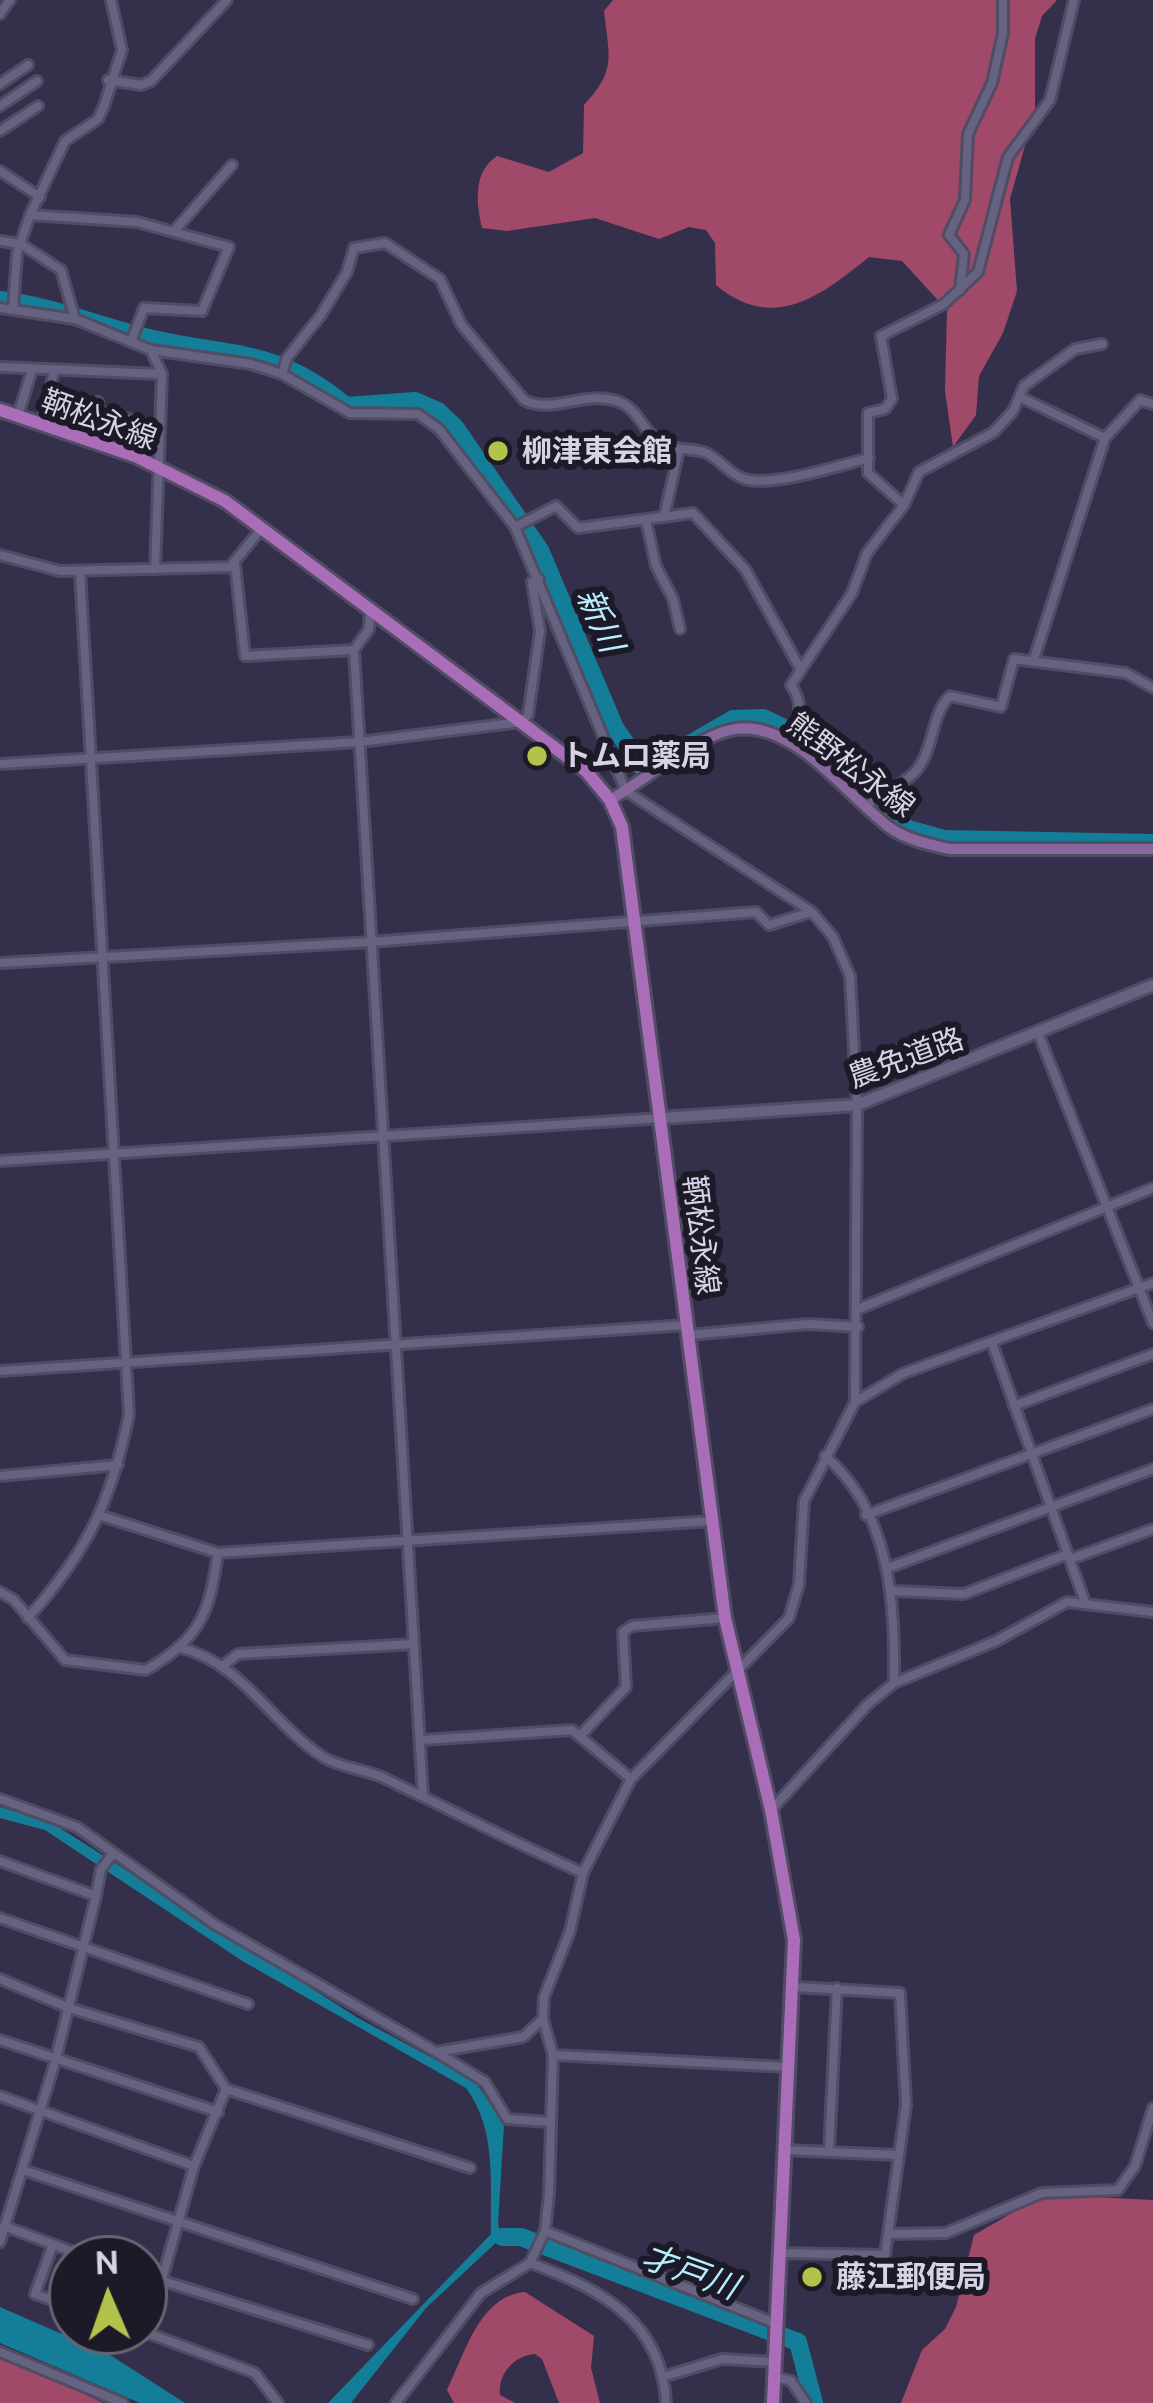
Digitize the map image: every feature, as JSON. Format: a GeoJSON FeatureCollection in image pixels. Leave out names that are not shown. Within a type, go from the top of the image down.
{"type":"FeatureCollection","features":[{"type":"Feature","properties":{"kind":"main road","name":"鞆松永線"},"geometry":{"type":"LineString","coordinates":[[0,410],[189,479],[262,528],[586,771],[610,800],[629,854],[725,1618],[791,1910],[796,1987],[773,2403]]}},
{"type":"Feature","properties":{"kind":"main road","name":"熊野松永線"},"geometry":{"type":"LineString","coordinates":[[610,800],[729,730],[750,728],[788,740],[917,842],[949,849],[1153,849]]}},
{"type":"Feature","properties":{"kind":"street"},"geometry":{"type":"LineString","coordinates":[[0,14],[10,0]]}},
{"type":"Feature","properties":{"kind":"street"},"geometry":{"type":"LineString","coordinates":[[13,309],[30,214],[65,141],[98,119],[122,50],[110,0]]}},
{"type":"Feature","properties":{"kind":"street"},"geometry":{"type":"LineString","coordinates":[[108,80],[140,85],[151,81],[227,0]]}},
{"type":"Feature","properties":{"kind":"street"},"geometry":{"type":"LineString","coordinates":[[959,291],[964,254],[949,235],[965,200],[968,134],[992,83],[1003,33],[1003,0]]}},
{"type":"Feature","properties":{"kind":"street"},"geometry":{"type":"LineString","coordinates":[[904,505],[868,473],[868,413],[885,409],[892,399],[881,336],[959,291],[978,272],[1008,157],[1050,100],[1074,0]]}},
{"type":"Feature","properties":{"kind":"street"},"geometry":{"type":"LineString","coordinates":[[0,84],[28,65]]}},
{"type":"Feature","properties":{"kind":"street"},"geometry":{"type":"LineString","coordinates":[[0,106],[37,81]]}},
{"type":"Feature","properties":{"kind":"street"},"geometry":{"type":"LineString","coordinates":[[0,131],[38,106]]}},
{"type":"Feature","properties":{"kind":"street"},"geometry":{"type":"LineString","coordinates":[[175,230],[232,165]]}},
{"type":"Feature","properties":{"kind":"street"},"geometry":{"type":"LineString","coordinates":[[0,171],[40,196]]}},
{"type":"Feature","properties":{"kind":"street"},"geometry":{"type":"LineString","coordinates":[[30,214],[75,215],[175,230],[229,247],[202,311],[144,308],[131,342]]}},
{"type":"Feature","properties":{"kind":"street"},"geometry":{"type":"LineString","coordinates":[[0,241],[21,244],[61,270],[74,301],[75,319]]}},
{"type":"Feature","properties":{"kind":"street"},"geometry":{"type":"LineString","coordinates":[[282,374],[287,358],[347,272],[354,248],[385,243],[440,279],[461,324],[524,400],[538,407],[594,397],[616,400],[633,409],[658,441],[705,453],[742,478],[758,481],[868,458]]}},
{"type":"Feature","properties":{"kind":"street"},"geometry":{"type":"LineString","coordinates":[[0,308],[75,319],[151,350],[282,374],[350,413],[418,414],[439,429],[515,527],[626,791],[812,912],[833,937],[850,976],[857,1105],[855,1402],[804,1501],[799,1584],[789,1618],[735,1676],[668,1736],[631,1779],[583,1873],[569,1931],[544,1997],[543,2019],[553,2055],[540,2241],[530,2263],[482,2293],[396,2403]]}},
{"type":"Feature","properties":{"kind":"street"},"geometry":{"type":"LineString","coordinates":[[788,740],[798,727],[800,698],[791,685],[852,593],[867,553],[904,505],[919,472],[994,432],[1024,386],[1075,350],[1102,344]]}},
{"type":"Feature","properties":{"kind":"street"},"geometry":{"type":"LineString","coordinates":[[151,350],[162,374],[155,569]]}},
{"type":"Feature","properties":{"kind":"street"},"geometry":{"type":"LineString","coordinates":[[0,367],[162,374]]}},
{"type":"Feature","properties":{"kind":"street"},"geometry":{"type":"LineString","coordinates":[[17,416],[32,370]]}},
{"type":"Feature","properties":{"kind":"street"},"geometry":{"type":"LineString","coordinates":[[42,424],[53,372]]}},
{"type":"Feature","properties":{"kind":"street"},"geometry":{"type":"LineString","coordinates":[[1020,397],[1105,438]]}},
{"type":"Feature","properties":{"kind":"street"},"geometry":{"type":"LineString","coordinates":[[1034,659],[1105,438],[1140,400],[1153,404]]}},
{"type":"Feature","properties":{"kind":"street"},"geometry":{"type":"LineString","coordinates":[[98,402],[97,410],[160,428]]}},
{"type":"Feature","properties":{"kind":"street"},"geometry":{"type":"LineString","coordinates":[[664,517],[679,450]]}},
{"type":"Feature","properties":{"kind":"street"},"geometry":{"type":"LineString","coordinates":[[515,527],[556,506],[578,528],[693,513],[730,550],[801,670]]}},
{"type":"Feature","properties":{"kind":"street"},"geometry":{"type":"LineString","coordinates":[[646,521],[656,566],[673,599],[680,629]]}},
{"type":"Feature","properties":{"kind":"street"},"geometry":{"type":"LineString","coordinates":[[262,528],[235,564],[245,656],[354,650]]}},
{"type":"Feature","properties":{"kind":"street"},"geometry":{"type":"LineString","coordinates":[[0,555],[80,572],[235,564]]}},
{"type":"Feature","properties":{"kind":"street"},"geometry":{"type":"LineString","coordinates":[[28,1618],[70,1570],[102,1516],[129,1414],[118,1155],[80,572]]}},
{"type":"Feature","properties":{"kind":"street"},"geometry":{"type":"LineString","coordinates":[[0,764],[359,742],[521,722],[528,715],[540,631],[532,582],[539,579]]}},
{"type":"Feature","properties":{"kind":"street"},"geometry":{"type":"LineString","coordinates":[[370,609],[369,629],[354,650],[394,1343],[423,1740],[422,1796]]}},
{"type":"Feature","properties":{"kind":"street"},"geometry":{"type":"LineString","coordinates":[[866,806],[915,772],[937,728],[942,703],[950,696],[1001,707],[1014,659],[1126,673],[1153,693]]}},
{"type":"Feature","properties":{"kind":"street"},"geometry":{"type":"LineString","coordinates":[[0,962],[371,942],[756,912],[769,925],[812,912]]}},
{"type":"Feature","properties":{"kind":"street","name":"農免道路"},"geometry":{"type":"LineString","coordinates":[[662,1118],[857,1105],[1153,986]]}},
{"type":"Feature","properties":{"kind":"street"},"geometry":{"type":"LineString","coordinates":[[1038,1033],[1153,1323]]}},
{"type":"Feature","properties":{"kind":"street"},"geometry":{"type":"LineString","coordinates":[[0,1160],[662,1118]]}},
{"type":"Feature","properties":{"kind":"street"},"geometry":{"type":"LineString","coordinates":[[858,1309],[1153,1188]]}},
{"type":"Feature","properties":{"kind":"street"},"geometry":{"type":"LineString","coordinates":[[855,1402],[904,1373],[1153,1283]]}},
{"type":"Feature","properties":{"kind":"street"},"geometry":{"type":"LineString","coordinates":[[0,1371],[394,1343],[808,1324],[858,1327]]}},
{"type":"Feature","properties":{"kind":"street"},"geometry":{"type":"LineString","coordinates":[[992,1342],[1085,1602]]}},
{"type":"Feature","properties":{"kind":"street"},"geometry":{"type":"LineString","coordinates":[[1014,1406],[1153,1354]]}},
{"type":"Feature","properties":{"kind":"street"},"geometry":{"type":"LineString","coordinates":[[866,1515],[1153,1409]]}},
{"type":"Feature","properties":{"kind":"street"},"geometry":{"type":"LineString","coordinates":[[825,1456],[852,1479],[888,1568],[895,1592],[894,1683]]}},
{"type":"Feature","properties":{"kind":"street"},"geometry":{"type":"LineString","coordinates":[[0,1476],[118,1465]]}},
{"type":"Feature","properties":{"kind":"street"},"geometry":{"type":"LineString","coordinates":[[888,1568],[1153,1469]]}},
{"type":"Feature","properties":{"kind":"street"},"geometry":{"type":"LineString","coordinates":[[102,1516],[218,1553],[712,1521]]}},
{"type":"Feature","properties":{"kind":"street"},"geometry":{"type":"LineString","coordinates":[[895,1592],[964,1594],[1153,1529]]}},
{"type":"Feature","properties":{"kind":"street"},"geometry":{"type":"LineString","coordinates":[[0,1592],[49,1646],[74,1664],[146,1670],[178,1647],[209,1610],[218,1553]]}},
{"type":"Feature","properties":{"kind":"street"},"geometry":{"type":"LineString","coordinates":[[771,1810],[868,1704],[894,1683],[996,1641],[1043,1610],[1085,1602],[1153,1612]]}},
{"type":"Feature","properties":{"kind":"street"},"geometry":{"type":"LineString","coordinates":[[581,1735],[626,1687],[623,1632],[632,1626],[725,1618]]}},
{"type":"Feature","properties":{"kind":"street"},"geometry":{"type":"LineString","coordinates":[[225,1664],[238,1654],[414,1644]]}},
{"type":"Feature","properties":{"kind":"street"},"geometry":{"type":"LineString","coordinates":[[178,1647],[225,1664],[325,1758],[500,1830],[538,1858],[583,1873]]}},
{"type":"Feature","properties":{"kind":"street"},"geometry":{"type":"LineString","coordinates":[[423,1740],[572,1730],[631,1779]]}},
{"type":"Feature","properties":{"kind":"street"},"geometry":{"type":"LineString","coordinates":[[0,1798],[77,1827],[111,1856],[290,1970],[485,2082],[507,2119],[550,2122]]}},
{"type":"Feature","properties":{"kind":"street"},"geometry":{"type":"LineString","coordinates":[[0,2242],[86,1952],[101,1869],[111,1856]]}},
{"type":"Feature","properties":{"kind":"street"},"geometry":{"type":"LineString","coordinates":[[0,1861],[96,1896]]}},
{"type":"Feature","properties":{"kind":"street"},"geometry":{"type":"LineString","coordinates":[[0,1918],[86,1952],[248,2004]]}},
{"type":"Feature","properties":{"kind":"street"},"geometry":{"type":"LineString","coordinates":[[0,1979],[69,2008],[199,2047],[226,2089],[470,2168]]}},
{"type":"Feature","properties":{"kind":"street"},"geometry":{"type":"LineString","coordinates":[[779,2253],[885,2255],[905,2104],[900,1993],[796,1987]]}},
{"type":"Feature","properties":{"kind":"street"},"geometry":{"type":"LineString","coordinates":[[829,2151],[837,1988]]}},
{"type":"Feature","properties":{"kind":"street"},"geometry":{"type":"LineString","coordinates":[[436,2051],[523,2037],[543,2019]]}},
{"type":"Feature","properties":{"kind":"street"},"geometry":{"type":"LineString","coordinates":[[0,2040],[218,2112]]}},
{"type":"Feature","properties":{"kind":"street"},"geometry":{"type":"LineString","coordinates":[[553,2055],[789,2068]]}},
{"type":"Feature","properties":{"kind":"street"},"geometry":{"type":"LineString","coordinates":[[168,2255],[194,2166],[226,2089]]}},
{"type":"Feature","properties":{"kind":"street"},"geometry":{"type":"LineString","coordinates":[[0,2096],[194,2166]]}},
{"type":"Feature","properties":{"kind":"street"},"geometry":{"type":"LineString","coordinates":[[888,2234],[946,2233],[1042,2193],[1118,2190],[1135,2166],[1153,2108]]}},
{"type":"Feature","properties":{"kind":"street"},"geometry":{"type":"LineString","coordinates":[[785,2150],[898,2155]]}},
{"type":"Feature","properties":{"kind":"street"},"geometry":{"type":"LineString","coordinates":[[23,2170],[413,2299]]}},
{"type":"Feature","properties":{"kind":"street"},"geometry":{"type":"LineString","coordinates":[[4,2226],[48,2244]]}},
{"type":"Feature","properties":{"kind":"street"},"geometry":{"type":"LineString","coordinates":[[540,2241],[776,2331]]}},
{"type":"Feature","properties":{"kind":"street"},"geometry":{"type":"LineString","coordinates":[[48,2257],[35,2294],[48,2299]]}},
{"type":"Feature","properties":{"kind":"street"},"geometry":{"type":"LineString","coordinates":[[530,2263],[590,2286],[617,2303],[650,2339],[666,2376],[666,2403]]}},
{"type":"Feature","properties":{"kind":"street"},"geometry":{"type":"LineString","coordinates":[[168,2282],[368,2345]]}},
{"type":"Feature","properties":{"kind":"street"},"geometry":{"type":"LineString","coordinates":[[168,2341],[255,2373],[278,2403]]}},
{"type":"Feature","properties":{"kind":"street"},"geometry":{"type":"LineString","coordinates":[[0,2352],[123,2403]]}},
{"type":"Feature","properties":{"kind":"street"},"geometry":{"type":"LineString","coordinates":[[666,2376],[722,2359],[775,2369],[806,2403]]}},
{"type":"Feature","properties":{"kind":"shaded area"},"geometry":{"type":"Polygon","coordinates":[[[613,0],[1057,0],[1042,16],[1035,39],[1035,110],[1010,199],[1017,291],[1003,333],[979,376],[976,415],[953,447],[945,391],[947,310],[902,261],[869,257],[816,295],[778,307],[758,306],[716,285],[715,243],[706,230],[689,227],[659,239],[595,218],[507,231],[482,228],[480,179],[497,156],[549,172],[583,153],[584,105],[606,72],[609,52],[604,11],[613,0]]]}},
{"type":"Feature","properties":{"kind":"shaded area"},"geometry":{"type":"Polygon","coordinates":[[[1038,2198],[1153,2200],[1153,2403],[901,2403],[922,2350],[945,2329],[956,2307],[974,2235],[1038,2198]]]}},
{"type":"Feature","properties":{"kind":"shaded area"},"geometry":{"type":"Polygon","coordinates":[[[525,2292],[594,2336],[591,2368],[600,2403],[559,2403],[542,2359],[535,2354],[514,2362],[504,2373],[500,2395],[515,2403],[454,2403],[447,2390],[476,2329],[496,2304],[525,2292]]]}},
{"type":"Feature","properties":{"kind":"shaded area"},"geometry":{"type":"Polygon","coordinates":[[[0,2352],[103,2403],[0,2403],[0,2352]]]}},
{"type":"Feature","properties":{"kind":"water"},"geometry":{"type":"Polygon","coordinates":[[[0,1807],[52,1823],[358,2018],[475,2081],[504,2125],[498,2224],[502,2237],[426,2308],[351,2403],[328,2403],[491,2234],[490,2158],[476,2104],[466,2088],[244,1962],[45,1830],[0,1818],[0,1807]]]}},
{"type":"Feature","properties":{"kind":"water"},"geometry":{"type":"Polygon","coordinates":[[[0,2307],[48,2328],[48,2355],[110,2355],[185,2403],[140,2403],[0,2343],[0,2307]]]}},
{"type":"Feature","properties":{"kind":"waterway","name":"新川"},"geometry":{"type":"LineString","coordinates":[[0,300],[274,363],[346,406],[415,401],[438,411],[455,427],[540,550],[615,728],[647,774],[662,763]]}},
{"type":"Feature","properties":{"kind":"waterway","name":"新川"},"geometry":{"type":"LineString","coordinates":[[690,744],[733,719],[763,718],[799,735],[908,829],[944,839],[1153,843]]}},
{"type":"Feature","properties":{"kind":"waterway","name":"才戸川"},"geometry":{"type":"LineString","coordinates":[[502,2237],[521,2237],[798,2342],[814,2403]]}},
{"type":"Feature","properties":{"kind":"place","name":"柳津東会館"},"geometry":{"type":"Point","coordinates":[498,451]}},
{"type":"Feature","properties":{"kind":"place","name":"トムロ薬局"},"geometry":{"type":"Point","coordinates":[537,756]}},
{"type":"Feature","properties":{"kind":"place","name":"藤江郵便局"},"geometry":{"type":"Point","coordinates":[812,2277]}}]}
